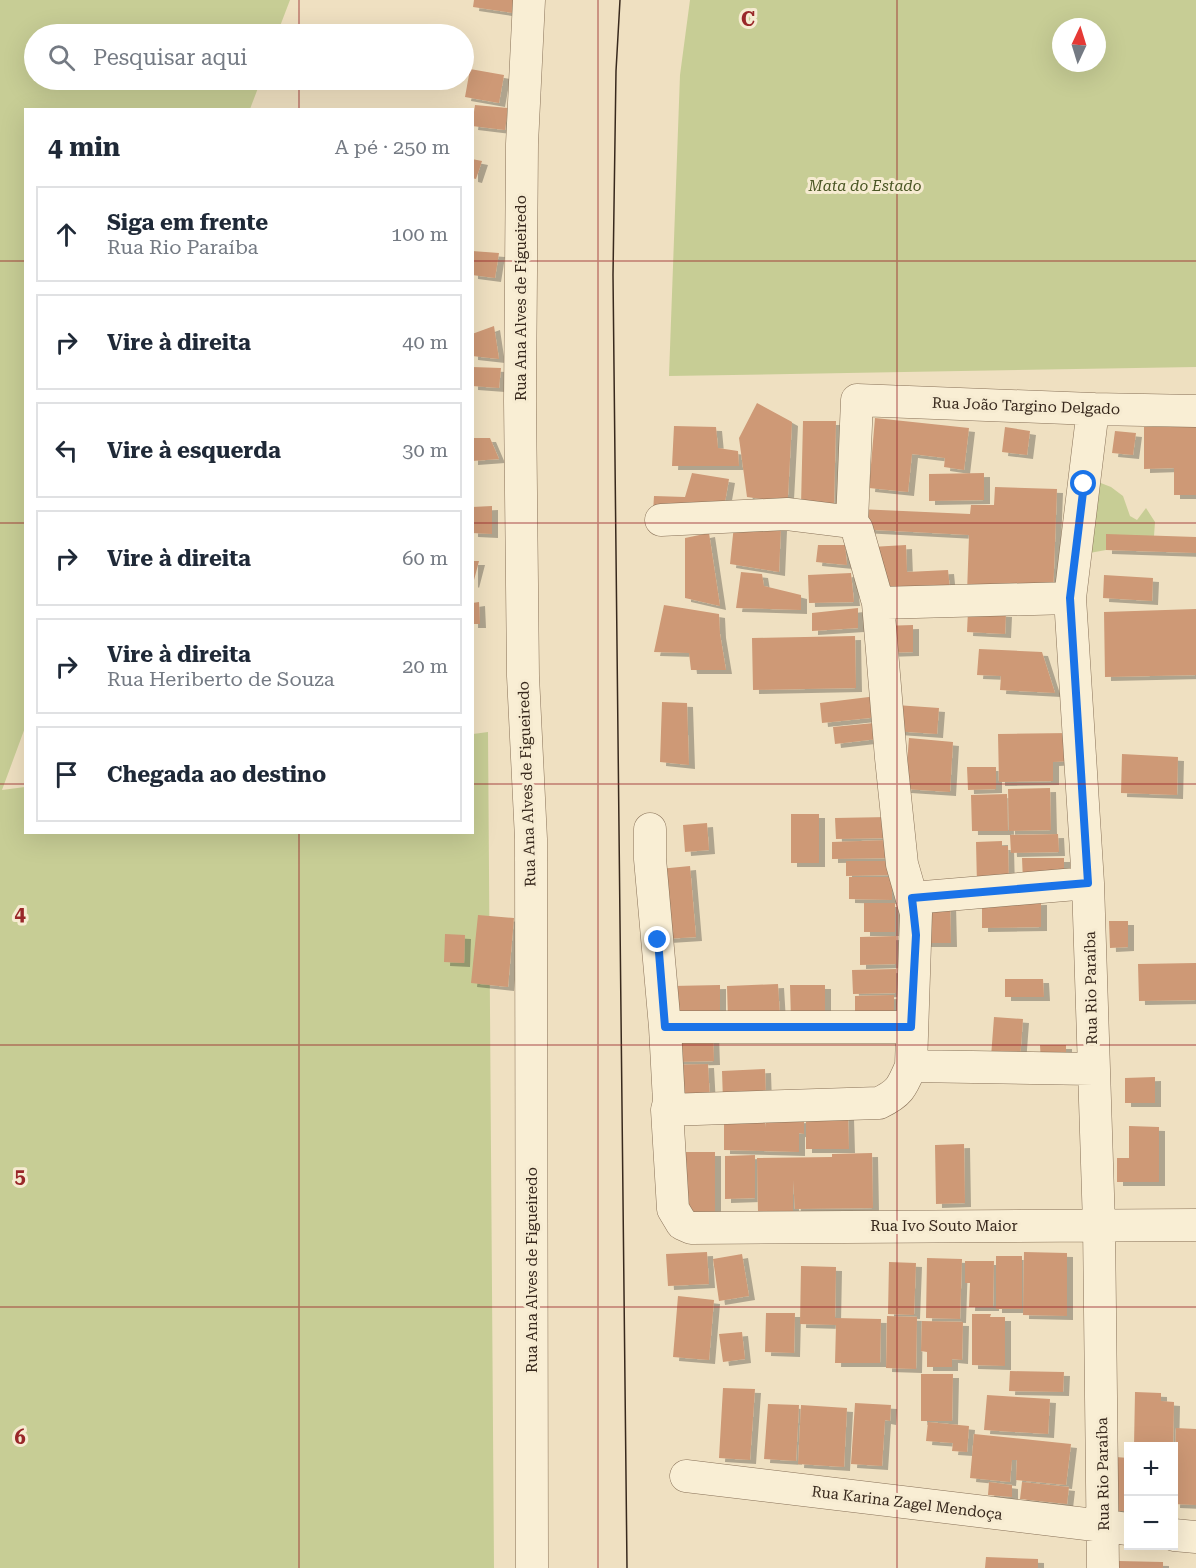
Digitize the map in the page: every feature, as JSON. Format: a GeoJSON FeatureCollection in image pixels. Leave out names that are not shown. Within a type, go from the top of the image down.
{"type":"FeatureCollection","features":[{"type":"Feature","properties":{"kind":"street","name":"Rua Ana Alves de Figueiredo"},"geometry":{"type":"LineString","coordinates":[[529,0],[522,144],[520,413],[523,676],[531,850],[532,1568]]}},
{"type":"Feature","properties":{"kind":"street","name":"Rua João Targino Delgado"},"geometry":{"type":"LineString","coordinates":[[852,522],[857,400],[1196,411]]}},
{"type":"Feature","properties":{"kind":"street","name":"Rua Rio Paraíba"},"geometry":{"type":"LineString","coordinates":[[1093,409],[1070,598],[1088,883],[1099,1225],[1116,1528],[1103,1568]]}},
{"type":"Feature","properties":{"kind":"street"},"geometry":{"type":"LineString","coordinates":[[650,829],[665,1027],[669,1102],[667,1110],[879,1102],[894,1096],[901,1089],[911,1066],[916,935],[912,898],[903,864],[891,758],[878,603],[857,530],[852,522],[787,514],[661,520]]}},
{"type":"Feature","properties":{"kind":"street"},"geometry":{"type":"LineString","coordinates":[[878,603],[1070,598]]}},
{"type":"Feature","properties":{"kind":"street"},"geometry":{"type":"LineString","coordinates":[[912,898],[1088,883]]}},
{"type":"Feature","properties":{"kind":"street"},"geometry":{"type":"LineString","coordinates":[[665,1027],[911,1027]]}},
{"type":"Feature","properties":{"kind":"street"},"geometry":{"type":"LineString","coordinates":[[911,1066],[1093,1069]]}},
{"type":"Feature","properties":{"kind":"street","name":"Rua Ivo Souto Maior"},"geometry":{"type":"LineString","coordinates":[[667,1110],[673,1209],[681,1224],[691,1228],[1196,1225]]}},
{"type":"Feature","properties":{"kind":"street","name":"Rua Karina Zagel Mendoça"},"geometry":{"type":"LineString","coordinates":[[686,1476],[1116,1528]]}},
{"type":"Feature","properties":{"kind":"street"},"geometry":{"type":"LineString","coordinates":[[1178,1535],[1196,1537]]}},
{"type":"Feature","properties":{"kind":"green space"},"geometry":{"type":"Polygon","coordinates":[[[0,0],[290,0],[281,24],[24,24],[24,90],[257,90],[250,108],[24,108],[24,730],[2,790],[24,787],[24,834],[474,834],[474,734],[488,732],[494,1568],[0,1568],[0,0]]]}},
{"type":"Feature","properties":{"kind":"green space","name":"Mata do Estado"},"geometry":{"type":"Polygon","coordinates":[[[690,0],[1196,0],[1196,367],[669,376],[680,75],[690,0]]]}},
{"type":"Feature","properties":{"kind":"green space"},"geometry":{"type":"Polygon","coordinates":[[[1093,480],[1111,487],[1123,496],[1130,516],[1137,520],[1146,508],[1155,522],[1154,536],[1084,554],[1093,480]]]}},
{"type":"Feature","properties":{"kind":"building"},"geometry":{"type":"Polygon","coordinates":[[[474,0],[515,0],[513,13],[473,7],[474,0]]]}},
{"type":"Feature","properties":{"kind":"building"},"geometry":{"type":"Polygon","coordinates":[[[474,70],[504,75],[499,103],[465,97],[466,90],[474,90],[474,70]]]}},
{"type":"Feature","properties":{"kind":"building"},"geometry":{"type":"Polygon","coordinates":[[[475,105],[508,108],[505,130],[474,126],[475,105]]]}},
{"type":"Feature","properties":{"kind":"building"},"geometry":{"type":"Polygon","coordinates":[[[474,159],[482,161],[476,179],[474,178],[474,159]]]}},
{"type":"Feature","properties":{"kind":"building"},"geometry":{"type":"Polygon","coordinates":[[[474,251],[499,253],[495,278],[474,275],[474,251]]]}},
{"type":"Feature","properties":{"kind":"building"},"geometry":{"type":"Polygon","coordinates":[[[494,326],[499,359],[474,356],[474,333],[494,326]]]}},
{"type":"Feature","properties":{"kind":"building"},"geometry":{"type":"Polygon","coordinates":[[[474,367],[501,368],[499,388],[474,386],[474,367]]]}},
{"type":"Feature","properties":{"kind":"building"},"geometry":{"type":"Polygon","coordinates":[[[757,403],[792,422],[787,514],[771,500],[747,497],[739,438],[757,403]]]}},
{"type":"Feature","properties":{"kind":"building"},"geometry":{"type":"Polygon","coordinates":[[[875,418],[969,428],[964,470],[944,467],[945,458],[912,454],[908,492],[869,488],[875,418]]]}},
{"type":"Feature","properties":{"kind":"building"},"geometry":{"type":"Polygon","coordinates":[[[803,421],[836,421],[834,505],[801,505],[803,421]]]}},
{"type":"Feature","properties":{"kind":"building"},"geometry":{"type":"Polygon","coordinates":[[[674,426],[716,427],[718,448],[738,451],[739,466],[672,466],[674,426]]]}},
{"type":"Feature","properties":{"kind":"building"},"geometry":{"type":"Polygon","coordinates":[[[1196,426],[1196,495],[1174,495],[1174,468],[1144,469],[1144,427],[1196,426]]]}},
{"type":"Feature","properties":{"kind":"building"},"geometry":{"type":"Polygon","coordinates":[[[1005,427],[1030,431],[1027,455],[1002,452],[1005,427]]]}},
{"type":"Feature","properties":{"kind":"building"},"geometry":{"type":"Polygon","coordinates":[[[1115,431],[1136,433],[1133,455],[1112,453],[1115,431]]]}},
{"type":"Feature","properties":{"kind":"building"},"geometry":{"type":"Polygon","coordinates":[[[474,438],[490,438],[499,459],[474,461],[474,438]]]}},
{"type":"Feature","properties":{"kind":"building"},"geometry":{"type":"Polygon","coordinates":[[[692,473],[729,479],[724,508],[653,512],[654,496],[685,497],[692,473]]]}},
{"type":"Feature","properties":{"kind":"building"},"geometry":{"type":"Polygon","coordinates":[[[984,473],[984,500],[929,501],[929,474],[984,473]]]}},
{"type":"Feature","properties":{"kind":"building"},"geometry":{"type":"Polygon","coordinates":[[[995,487],[1057,489],[1053,596],[967,593],[969,535],[857,529],[858,509],[970,514],[971,505],[994,505],[995,487]]]}},
{"type":"Feature","properties":{"kind":"building"},"geometry":{"type":"Polygon","coordinates":[[[492,506],[492,534],[474,533],[474,507],[492,506]]]}},
{"type":"Feature","properties":{"kind":"building"},"geometry":{"type":"Polygon","coordinates":[[[734,525],[781,527],[779,572],[730,564],[734,525]]]}},
{"type":"Feature","properties":{"kind":"building"},"geometry":{"type":"Polygon","coordinates":[[[709,533],[720,606],[685,598],[685,538],[709,533]]]}},
{"type":"Feature","properties":{"kind":"building"},"geometry":{"type":"Polygon","coordinates":[[[1106,534],[1196,537],[1196,553],[1106,550],[1106,534]]]}},
{"type":"Feature","properties":{"kind":"building"},"geometry":{"type":"Polygon","coordinates":[[[818,545],[845,545],[847,565],[816,562],[818,545]]]}},
{"type":"Feature","properties":{"kind":"building"},"geometry":{"type":"Polygon","coordinates":[[[906,545],[907,572],[948,570],[950,590],[887,595],[871,547],[906,545]]]}},
{"type":"Feature","properties":{"kind":"building"},"geometry":{"type":"Polygon","coordinates":[[[474,561],[479,561],[474,580],[474,561]]]}},
{"type":"Feature","properties":{"kind":"building"},"geometry":{"type":"Polygon","coordinates":[[[741,572],[762,574],[764,586],[801,595],[801,610],[736,608],[741,572]]]}},
{"type":"Feature","properties":{"kind":"building"},"geometry":{"type":"Polygon","coordinates":[[[851,573],[854,602],[809,603],[808,575],[851,573]]]}},
{"type":"Feature","properties":{"kind":"building"},"geometry":{"type":"Polygon","coordinates":[[[1104,575],[1153,578],[1152,601],[1103,598],[1104,575]]]}},
{"type":"Feature","properties":{"kind":"building"},"geometry":{"type":"Polygon","coordinates":[[[479,602],[480,624],[474,624],[474,603],[479,602]]]}},
{"type":"Feature","properties":{"kind":"building"},"geometry":{"type":"Polygon","coordinates":[[[664,605],[719,614],[726,670],[691,670],[689,653],[654,652],[664,605]]]}},
{"type":"Feature","properties":{"kind":"building"},"geometry":{"type":"Polygon","coordinates":[[[858,608],[858,628],[812,631],[812,613],[858,608]]]}},
{"type":"Feature","properties":{"kind":"building"},"geometry":{"type":"Polygon","coordinates":[[[1196,609],[1196,675],[1105,677],[1104,612],[1196,609]]]}},
{"type":"Feature","properties":{"kind":"building"},"geometry":{"type":"Polygon","coordinates":[[[968,611],[1006,613],[1005,634],[967,632],[968,611]]]}},
{"type":"Feature","properties":{"kind":"building"},"geometry":{"type":"Polygon","coordinates":[[[913,625],[913,652],[881,653],[881,626],[913,625]]]}},
{"type":"Feature","properties":{"kind":"building"},"geometry":{"type":"Polygon","coordinates":[[[855,636],[856,688],[753,690],[752,638],[855,636]]]}},
{"type":"Feature","properties":{"kind":"building"},"geometry":{"type":"Polygon","coordinates":[[[979,649],[1042,652],[1055,693],[1000,690],[1001,676],[977,675],[979,649]]]}},
{"type":"Feature","properties":{"kind":"building"},"geometry":{"type":"Polygon","coordinates":[[[877,696],[879,717],[822,723],[820,703],[877,696]]]}},
{"type":"Feature","properties":{"kind":"building"},"geometry":{"type":"Polygon","coordinates":[[[662,702],[687,703],[689,765],[660,762],[662,702]]]}},
{"type":"Feature","properties":{"kind":"building"},"geometry":{"type":"Polygon","coordinates":[[[896,705],[939,708],[937,734],[894,731],[896,705]]]}},
{"type":"Feature","properties":{"kind":"building"},"geometry":{"type":"Polygon","coordinates":[[[884,722],[886,738],[835,744],[833,727],[884,722]]]}},
{"type":"Feature","properties":{"kind":"building"},"geometry":{"type":"Polygon","coordinates":[[[1071,733],[1072,761],[1053,762],[1053,781],[999,782],[998,734],[1071,733]]]}},
{"type":"Feature","properties":{"kind":"building"},"geometry":{"type":"Polygon","coordinates":[[[909,738],[953,742],[950,792],[905,789],[909,738]]]}},
{"type":"Feature","properties":{"kind":"building"},"geometry":{"type":"Polygon","coordinates":[[[1122,754],[1178,757],[1177,795],[1121,793],[1122,754]]]}},
{"type":"Feature","properties":{"kind":"building"},"geometry":{"type":"Polygon","coordinates":[[[967,767],[996,767],[996,789],[968,790],[967,767]]]}},
{"type":"Feature","properties":{"kind":"building"},"geometry":{"type":"Polygon","coordinates":[[[1050,788],[1051,830],[1009,831],[1008,789],[1050,788]]]}},
{"type":"Feature","properties":{"kind":"building"},"geometry":{"type":"Polygon","coordinates":[[[1007,794],[1008,831],[972,831],[971,795],[1007,794]]]}},
{"type":"Feature","properties":{"kind":"building"},"geometry":{"type":"Polygon","coordinates":[[[791,814],[819,814],[819,863],[791,863],[791,814]]]}},
{"type":"Feature","properties":{"kind":"building"},"geometry":{"type":"Polygon","coordinates":[[[889,817],[890,838],[836,839],[835,818],[889,817]]]}},
{"type":"Feature","properties":{"kind":"building"},"geometry":{"type":"Polygon","coordinates":[[[707,823],[709,850],[685,852],[683,825],[707,823]]]}},
{"type":"Feature","properties":{"kind":"building"},"geometry":{"type":"Polygon","coordinates":[[[1058,834],[1059,852],[1011,853],[1010,835],[1058,834]]]}},
{"type":"Feature","properties":{"kind":"building"},"geometry":{"type":"Polygon","coordinates":[[[891,840],[892,858],[832,859],[832,842],[891,840]]]}},
{"type":"Feature","properties":{"kind":"building"},"geometry":{"type":"Polygon","coordinates":[[[1002,841],[1002,846],[1008,846],[1009,885],[977,885],[976,842],[1002,841]]]}},
{"type":"Feature","properties":{"kind":"building"},"geometry":{"type":"Polygon","coordinates":[[[1022,858],[1064,858],[1064,881],[1023,881],[1022,858]]]}},
{"type":"Feature","properties":{"kind":"building"},"geometry":{"type":"Polygon","coordinates":[[[846,861],[888,861],[889,875],[846,876],[846,861]]]}},
{"type":"Feature","properties":{"kind":"building"},"geometry":{"type":"Polygon","coordinates":[[[690,866],[696,937],[665,939],[659,869],[690,866]]]}},
{"type":"Feature","properties":{"kind":"building"},"geometry":{"type":"Polygon","coordinates":[[[849,877],[892,877],[892,900],[849,899],[849,877]]]}},
{"type":"Feature","properties":{"kind":"building"},"geometry":{"type":"Polygon","coordinates":[[[924,901],[950,901],[951,943],[925,943],[924,901]]]}},
{"type":"Feature","properties":{"kind":"building"},"geometry":{"type":"Polygon","coordinates":[[[1041,901],[1041,927],[982,928],[982,902],[1041,901]]]}},
{"type":"Feature","properties":{"kind":"building"},"geometry":{"type":"Polygon","coordinates":[[[864,903],[895,903],[895,932],[864,932],[864,903]]]}},
{"type":"Feature","properties":{"kind":"building"},"geometry":{"type":"Polygon","coordinates":[[[478,915],[514,918],[508,987],[471,983],[478,915]]]}},
{"type":"Feature","properties":{"kind":"building"},"geometry":{"type":"Polygon","coordinates":[[[1109,921],[1128,921],[1128,947],[1110,948],[1109,921]]]}},
{"type":"Feature","properties":{"kind":"building"},"geometry":{"type":"Polygon","coordinates":[[[445,934],[465,935],[464,963],[444,962],[445,934]]]}},
{"type":"Feature","properties":{"kind":"building"},"geometry":{"type":"Polygon","coordinates":[[[896,936],[896,964],[860,965],[860,937],[896,936]]]}},
{"type":"Feature","properties":{"kind":"building"},"geometry":{"type":"Polygon","coordinates":[[[1196,963],[1196,1000],[1139,1001],[1138,964],[1196,963]]]}},
{"type":"Feature","properties":{"kind":"building"},"geometry":{"type":"Polygon","coordinates":[[[896,969],[896,993],[853,994],[852,970],[896,969]]]}},
{"type":"Feature","properties":{"kind":"building"},"geometry":{"type":"Polygon","coordinates":[[[1005,979],[1043,979],[1044,997],[1005,997],[1005,979]]]}},
{"type":"Feature","properties":{"kind":"building"},"geometry":{"type":"Polygon","coordinates":[[[778,984],[780,1017],[728,1019],[727,986],[778,984]]]}},
{"type":"Feature","properties":{"kind":"building"},"geometry":{"type":"Polygon","coordinates":[[[720,985],[720,1022],[673,1023],[672,986],[720,985]]]}},
{"type":"Feature","properties":{"kind":"building"},"geometry":{"type":"Polygon","coordinates":[[[790,985],[825,985],[825,1020],[791,1020],[790,985]]]}},
{"type":"Feature","properties":{"kind":"building"},"geometry":{"type":"Polygon","coordinates":[[[894,995],[894,1022],[855,1022],[855,996],[894,995]]]}},
{"type":"Feature","properties":{"kind":"building"},"geometry":{"type":"Polygon","coordinates":[[[994,1017],[1023,1019],[1020,1059],[991,1057],[994,1017]]]}},
{"type":"Feature","properties":{"kind":"building"},"geometry":{"type":"Polygon","coordinates":[[[713,1032],[714,1061],[674,1062],[673,1033],[713,1032]]]}},
{"type":"Feature","properties":{"kind":"building"},"geometry":{"type":"Polygon","coordinates":[[[1040,1045],[1066,1045],[1066,1063],[1041,1064],[1040,1045]]]}},
{"type":"Feature","properties":{"kind":"building"},"geometry":{"type":"Polygon","coordinates":[[[708,1064],[710,1101],[669,1102],[667,1065],[708,1064]]]}},
{"type":"Feature","properties":{"kind":"building"},"geometry":{"type":"Polygon","coordinates":[[[765,1069],[766,1099],[723,1101],[722,1071],[765,1069]]]}},
{"type":"Feature","properties":{"kind":"building"},"geometry":{"type":"Polygon","coordinates":[[[1155,1077],[1155,1103],[1125,1103],[1125,1078],[1155,1077]]]}},
{"type":"Feature","properties":{"kind":"building"},"geometry":{"type":"Polygon","coordinates":[[[806,1111],[848,1115],[849,1149],[806,1149],[806,1111]]]}},
{"type":"Feature","properties":{"kind":"building"},"geometry":{"type":"Polygon","coordinates":[[[804,1119],[804,1134],[799,1133],[799,1152],[724,1150],[724,1120],[765,1120],[766,1128],[766,1120],[804,1119]]]}},
{"type":"Feature","properties":{"kind":"building"},"geometry":{"type":"Polygon","coordinates":[[[1129,1126],[1159,1127],[1159,1182],[1117,1182],[1117,1158],[1129,1158],[1129,1126]]]}},
{"type":"Feature","properties":{"kind":"building"},"geometry":{"type":"Polygon","coordinates":[[[964,1144],[965,1203],[936,1204],[935,1145],[964,1144]]]}},
{"type":"Feature","properties":{"kind":"building"},"geometry":{"type":"Polygon","coordinates":[[[679,1152],[715,1152],[715,1214],[679,1214],[679,1152]]]}},
{"type":"Feature","properties":{"kind":"building"},"geometry":{"type":"Polygon","coordinates":[[[872,1153],[873,1208],[795,1209],[793,1180],[793,1213],[758,1213],[757,1158],[832,1157],[832,1154],[872,1153]]]}},
{"type":"Feature","properties":{"kind":"building"},"geometry":{"type":"Polygon","coordinates":[[[755,1155],[755,1198],[725,1199],[725,1156],[755,1155]]]}},
{"type":"Feature","properties":{"kind":"building"},"geometry":{"type":"Polygon","coordinates":[[[707,1252],[709,1284],[668,1286],[666,1254],[707,1252]]]}},
{"type":"Feature","properties":{"kind":"building"},"geometry":{"type":"Polygon","coordinates":[[[1024,1252],[1067,1253],[1067,1316],[1023,1315],[1024,1252]]]}},
{"type":"Feature","properties":{"kind":"building"},"geometry":{"type":"Polygon","coordinates":[[[742,1254],[749,1296],[719,1301],[713,1259],[742,1254]]]}},
{"type":"Feature","properties":{"kind":"building"},"geometry":{"type":"Polygon","coordinates":[[[996,1256],[1022,1256],[1022,1309],[996,1309],[996,1256]]]}},
{"type":"Feature","properties":{"kind":"building"},"geometry":{"type":"Polygon","coordinates":[[[927,1258],[962,1259],[960,1319],[926,1318],[927,1258]]]}},
{"type":"Feature","properties":{"kind":"building"},"geometry":{"type":"Polygon","coordinates":[[[965,1261],[994,1261],[993,1307],[969,1307],[970,1283],[965,1283],[965,1261]]]}},
{"type":"Feature","properties":{"kind":"building"},"geometry":{"type":"Polygon","coordinates":[[[889,1262],[916,1263],[914,1315],[888,1314],[889,1262]]]}},
{"type":"Feature","properties":{"kind":"building"},"geometry":{"type":"Polygon","coordinates":[[[801,1266],[836,1267],[835,1318],[881,1319],[880,1363],[835,1363],[836,1325],[800,1324],[801,1266]]]}},
{"type":"Feature","properties":{"kind":"building"},"geometry":{"type":"Polygon","coordinates":[[[678,1296],[714,1300],[709,1360],[673,1357],[678,1296]]]}},
{"type":"Feature","properties":{"kind":"building"},"geometry":{"type":"Polygon","coordinates":[[[766,1313],[795,1313],[794,1353],[765,1352],[766,1313]]]}},
{"type":"Feature","properties":{"kind":"building"},"geometry":{"type":"Polygon","coordinates":[[[972,1314],[1005,1317],[1005,1366],[972,1365],[972,1314]]]}},
{"type":"Feature","properties":{"kind":"building"},"geometry":{"type":"Polygon","coordinates":[[[887,1316],[917,1317],[916,1369],[886,1368],[887,1316]]]}},
{"type":"Feature","properties":{"kind":"building"},"geometry":{"type":"Polygon","coordinates":[[[922,1321],[963,1322],[962,1360],[952,1359],[952,1367],[927,1367],[927,1352],[921,1351],[922,1321]]]}},
{"type":"Feature","properties":{"kind":"building"},"geometry":{"type":"Polygon","coordinates":[[[742,1332],[745,1359],[723,1362],[719,1334],[742,1332]]]}},
{"type":"Feature","properties":{"kind":"building"},"geometry":{"type":"Polygon","coordinates":[[[1010,1371],[1064,1372],[1063,1392],[1009,1391],[1010,1371]]]}},
{"type":"Feature","properties":{"kind":"building"},"geometry":{"type":"Polygon","coordinates":[[[921,1374],[953,1374],[952,1421],[921,1421],[921,1374]]]}},
{"type":"Feature","properties":{"kind":"building"},"geometry":{"type":"Polygon","coordinates":[[[723,1388],[755,1389],[750,1460],[719,1458],[723,1388]]]}},
{"type":"Feature","properties":{"kind":"building"},"geometry":{"type":"Polygon","coordinates":[[[1135,1392],[1161,1393],[1161,1401],[1174,1402],[1173,1442],[1134,1442],[1135,1392]]]}},
{"type":"Feature","properties":{"kind":"building"},"geometry":{"type":"Polygon","coordinates":[[[987,1395],[1050,1399],[1048,1434],[984,1430],[987,1395]]]}},
{"type":"Feature","properties":{"kind":"building"},"geometry":{"type":"Polygon","coordinates":[[[855,1403],[891,1405],[890,1421],[885,1420],[882,1466],[851,1464],[855,1403]]]}},
{"type":"Feature","properties":{"kind":"building"},"geometry":{"type":"Polygon","coordinates":[[[768,1404],[799,1405],[796,1461],[764,1459],[768,1404]]]}},
{"type":"Feature","properties":{"kind":"building"},"geometry":{"type":"Polygon","coordinates":[[[801,1405],[847,1408],[844,1467],[798,1464],[801,1405]]]}},
{"type":"Feature","properties":{"kind":"building"},"geometry":{"type":"Polygon","coordinates":[[[928,1422],[969,1426],[967,1452],[952,1451],[953,1443],[926,1441],[928,1422]]]}},
{"type":"Feature","properties":{"kind":"building"},"geometry":{"type":"Polygon","coordinates":[[[1176,1428],[1196,1429],[1196,1505],[1178,1504],[1178,1442],[1176,1442],[1176,1428]]]}},
{"type":"Feature","properties":{"kind":"building"},"geometry":{"type":"Polygon","coordinates":[[[974,1434],[1071,1444],[1066,1485],[1016,1480],[1017,1460],[1012,1460],[1010,1482],[970,1478],[974,1434]]]}},
{"type":"Feature","properties":{"kind":"building"},"geometry":{"type":"Polygon","coordinates":[[[1116,1457],[1124,1458],[1124,1511],[1114,1511],[1116,1457]]]}},
{"type":"Feature","properties":{"kind":"building"},"geometry":{"type":"Polygon","coordinates":[[[989,1482],[1012,1485],[1012,1497],[988,1495],[989,1482]]]}},
{"type":"Feature","properties":{"kind":"building"},"geometry":{"type":"Polygon","coordinates":[[[1022,1482],[1069,1487],[1067,1504],[1020,1499],[1022,1482]]]}},
{"type":"Feature","properties":{"kind":"building"},"geometry":{"type":"Polygon","coordinates":[[[986,1557],[1038,1559],[1038,1568],[985,1568],[986,1557]]]}},
{"type":"Feature","properties":{"kind":"building"},"geometry":{"type":"Polygon","coordinates":[[[1118,1561],[1163,1562],[1163,1568],[1118,1568],[1118,1561]]]}},
{"type":"Feature","properties":{"kind":"tram line"},"geometry":{"type":"LineString","coordinates":[[620,0],[616,71],[613,275],[627,1568]]}},
{"type":"Feature","properties":{"kind":"route"},"geometry":{"type":"LineString","coordinates":[[658,940],[665,1027],[911,1027],[916,935],[912,898],[1088,883],[1070,598],[1084,484]]}}]}
